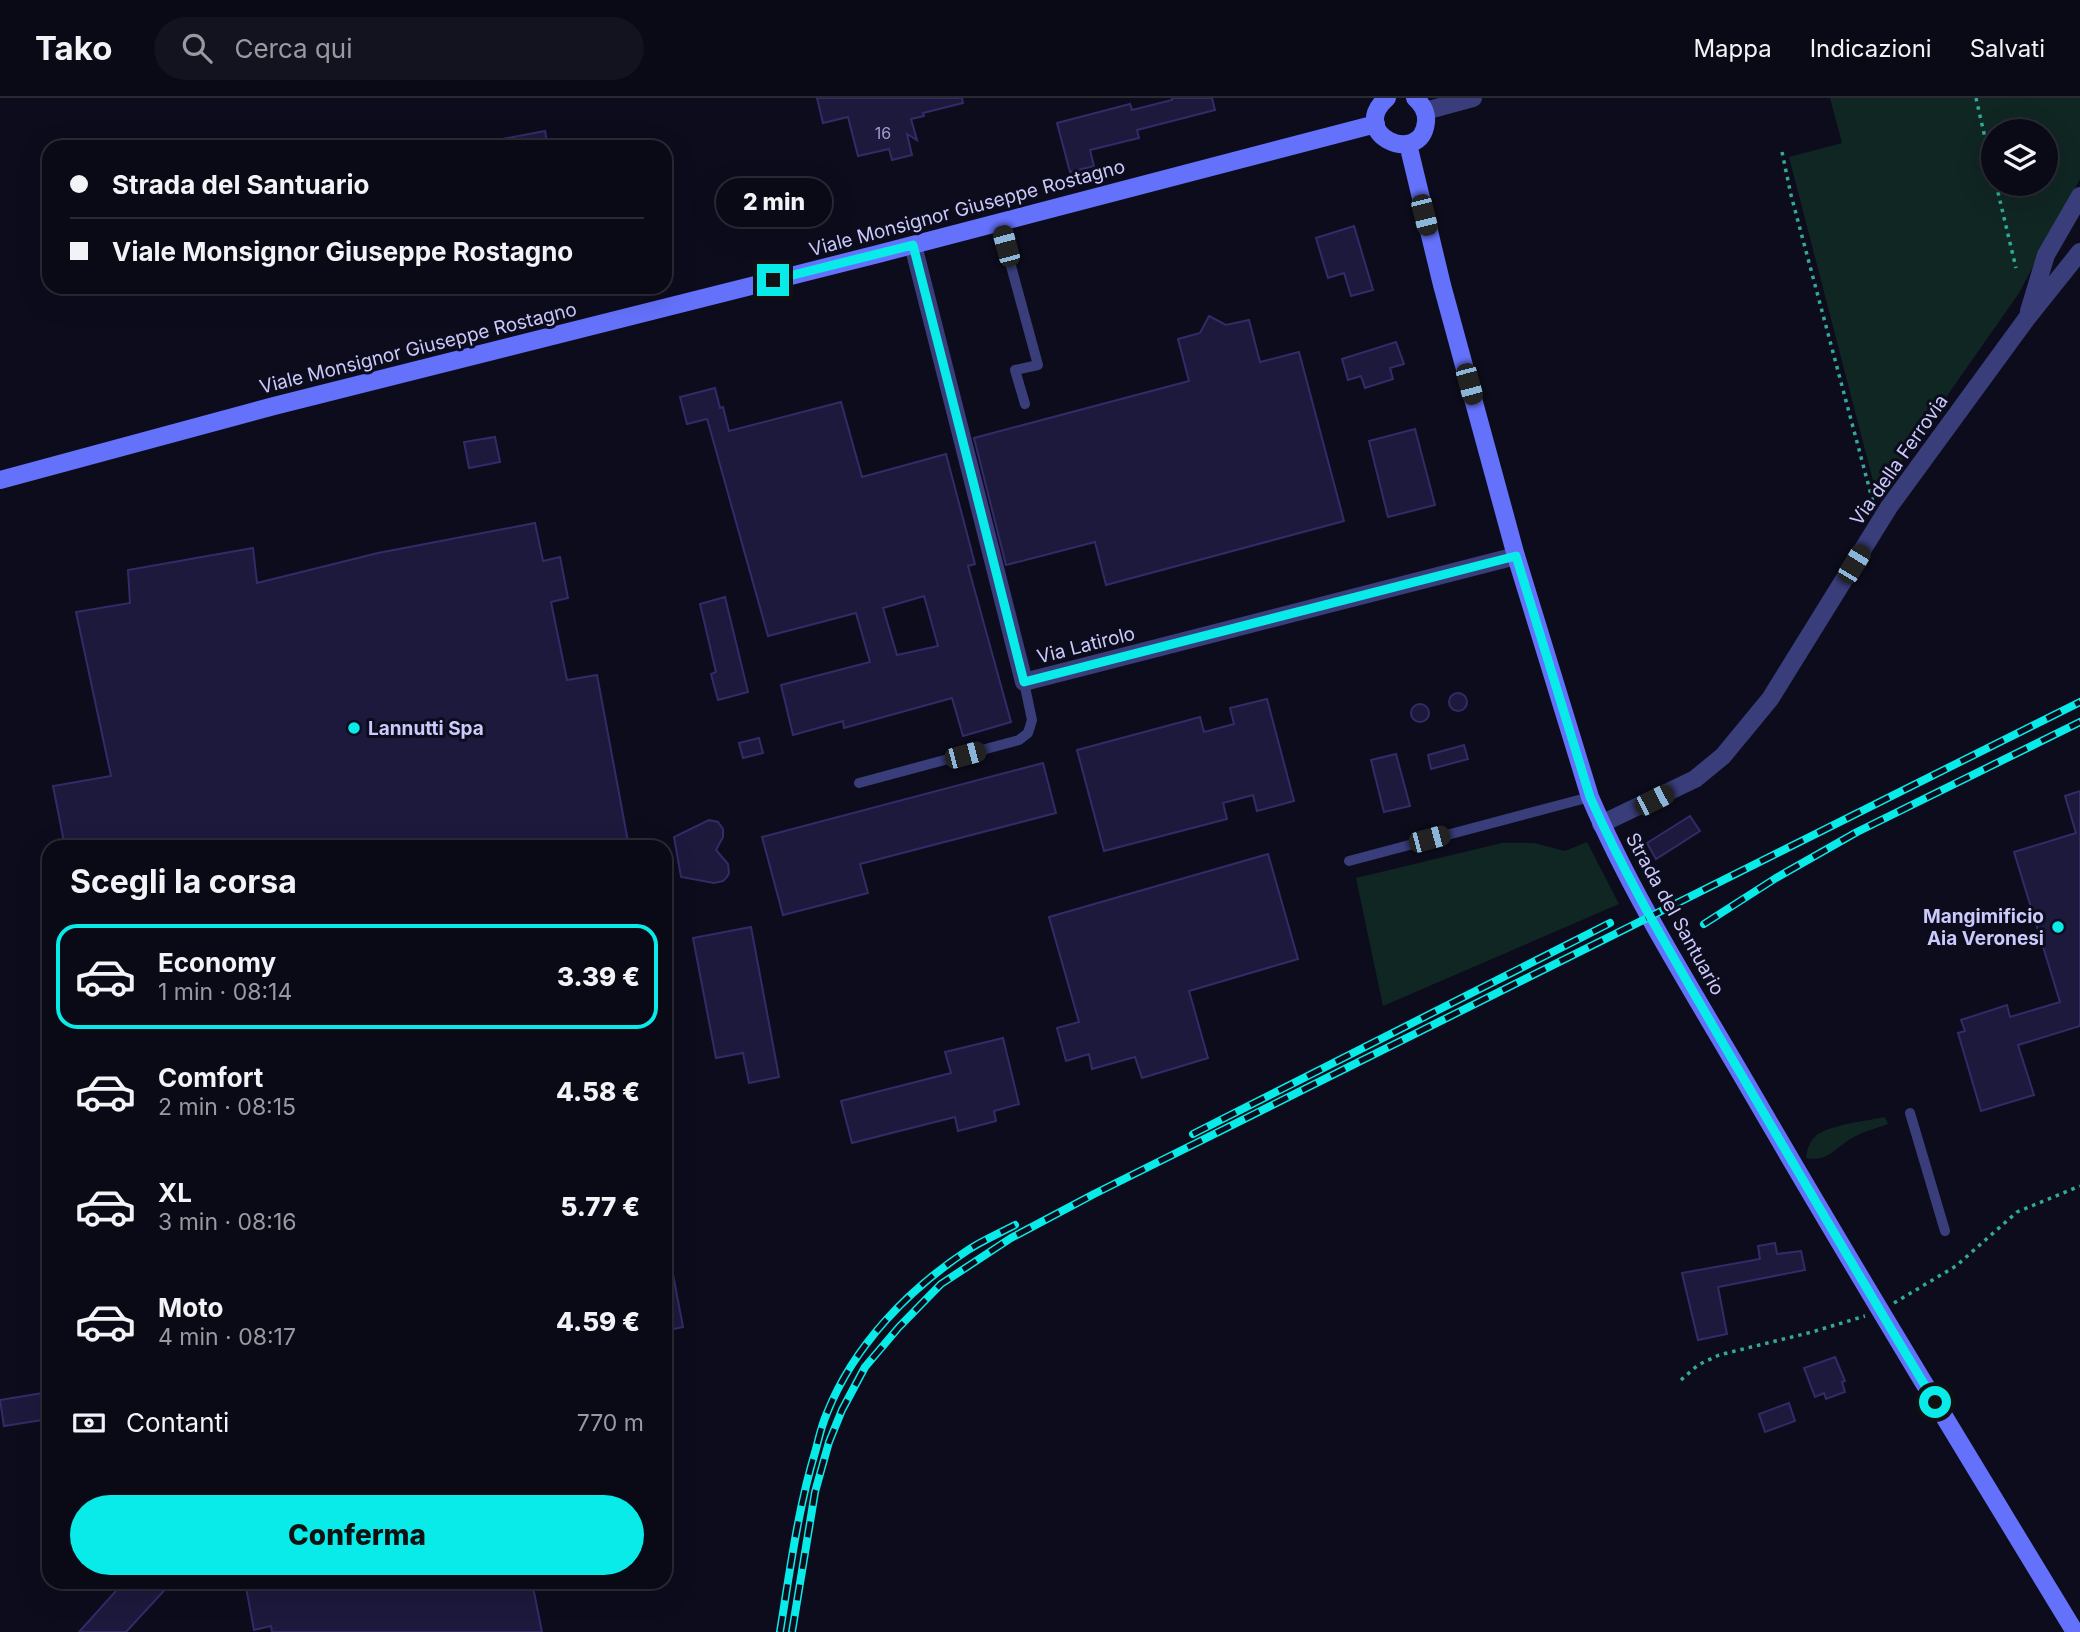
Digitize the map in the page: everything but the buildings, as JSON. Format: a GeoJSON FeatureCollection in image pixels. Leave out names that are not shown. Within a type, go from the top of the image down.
{"type":"FeatureCollection","features":[{"type":"Feature","properties":{"kind":"street"},"geometry":{"type":"LineString","coordinates":[[1387,98],[1378,109],[1376,124],[1379,132],[1391,143],[1408,144],[1415,141],[1426,127],[1420,104],[1474,98]]}},
{"type":"Feature","properties":{"kind":"street","name":"Viale Monsignor Giuseppe Rostagno"},"geometry":{"type":"LineString","coordinates":[[0,480],[274,406],[913,245],[1376,124]]}},
{"type":"Feature","properties":{"kind":"street","name":"Strada del Santuario"},"geometry":{"type":"LineString","coordinates":[[1408,144],[1442,285],[1516,556],[1590,797],[1601,824],[1650,918],[1855,1271],[2075,1632]]}},
{"type":"Feature","properties":{"kind":"street","name":"Via della Ferrovia"},"geometry":{"type":"LineString","coordinates":[[2027,318],[2046,255],[2080,196]]}},
{"type":"Feature","properties":{"kind":"street","name":"Via Latirolo"},"geometry":{"type":"LineString","coordinates":[[913,245],[1024,682],[1516,556]]}},
{"type":"Feature","properties":{"kind":"street","name":"Via della Ferrovia"},"geometry":{"type":"LineString","coordinates":[[1601,824],[1695,779],[1723,756],[1770,699],[1881,519],[2027,318],[2080,252]]}},
{"type":"Feature","properties":{"kind":"lane"},"geometry":{"type":"LineString","coordinates":[[999,222],[1038,365],[1015,370],[1025,404]]}},
{"type":"Feature","properties":{"kind":"lane"},"geometry":{"type":"LineString","coordinates":[[859,783],[1019,740],[1028,733],[1032,720],[1024,682]]}},
{"type":"Feature","properties":{"kind":"lane"},"geometry":{"type":"LineString","coordinates":[[1349,861],[1590,797]]}},
{"type":"Feature","properties":{"kind":"lane"},"geometry":{"type":"LineString","coordinates":[[1910,1113],[1945,1231]]}},
{"type":"Feature","properties":{"kind":"path"},"geometry":{"type":"LineString","coordinates":[[1976,98],[1981,120]]}},
{"type":"Feature","properties":{"kind":"path"},"geometry":{"type":"LineString","coordinates":[[1782,152],[1871,498],[1881,519]]}},
{"type":"Feature","properties":{"kind":"path"},"geometry":{"type":"LineString","coordinates":[[1999,196],[2016,268]]}},
{"type":"Feature","properties":{"kind":"green space"},"geometry":{"type":"Polygon","coordinates":[[[1830,98],[2080,98],[2080,179],[2019,293],[1877,496],[1789,157],[1842,143],[1830,98]]]}},
{"type":"Feature","properties":{"kind":"green space"},"geometry":{"type":"Polygon","coordinates":[[[1587,842],[1619,904],[1383,1006],[1356,878],[1502,843],[1534,843],[1565,851],[1587,842]]]}},
{"type":"Feature","properties":{"kind":"green space"},"geometry":{"type":"Polygon","coordinates":[[[1885,1117],[1888,1124],[1856,1136],[1827,1156],[1806,1158],[1809,1145],[1818,1134],[1842,1125],[1885,1117]]]}},
{"type":"Feature","properties":{"kind":"railway"},"geometry":{"type":"LineString","coordinates":[[792,1632],[815,1492],[829,1442],[842,1410],[865,1367],[941,1284],[1011,1238],[1094,1194],[2080,702]]}},
{"type":"Feature","properties":{"kind":"railway"},"geometry":{"type":"LineString","coordinates":[[1704,924],[1776,878],[1857,832],[2080,722]]}},
{"type":"Feature","properties":{"kind":"railway"},"geometry":{"type":"LineString","coordinates":[[1193,1134],[1610,923]]}},
{"type":"Feature","properties":{"kind":"railway"},"geometry":{"type":"LineString","coordinates":[[780,1632],[804,1494],[822,1426],[838,1388],[868,1342],[925,1282],[968,1250],[1015,1225]]}},
{"type":"Feature","properties":{"kind":"place","name":"Lannutti Spa"},"geometry":{"type":"Point","coordinates":[354,728]}},
{"type":"Feature","properties":{"kind":"place","name":"Mangimificio Aia Veronesi"},"geometry":{"type":"Point","coordinates":[2058,927]}},
{"type":"Feature","properties":{"kind":"route"},"geometry":{"type":"LineString","coordinates":[[773,280],[913,245],[1024,682],[1516,556],[1590,797],[1601,824],[1650,918],[1855,1271],[1935,1402]]}}]}
